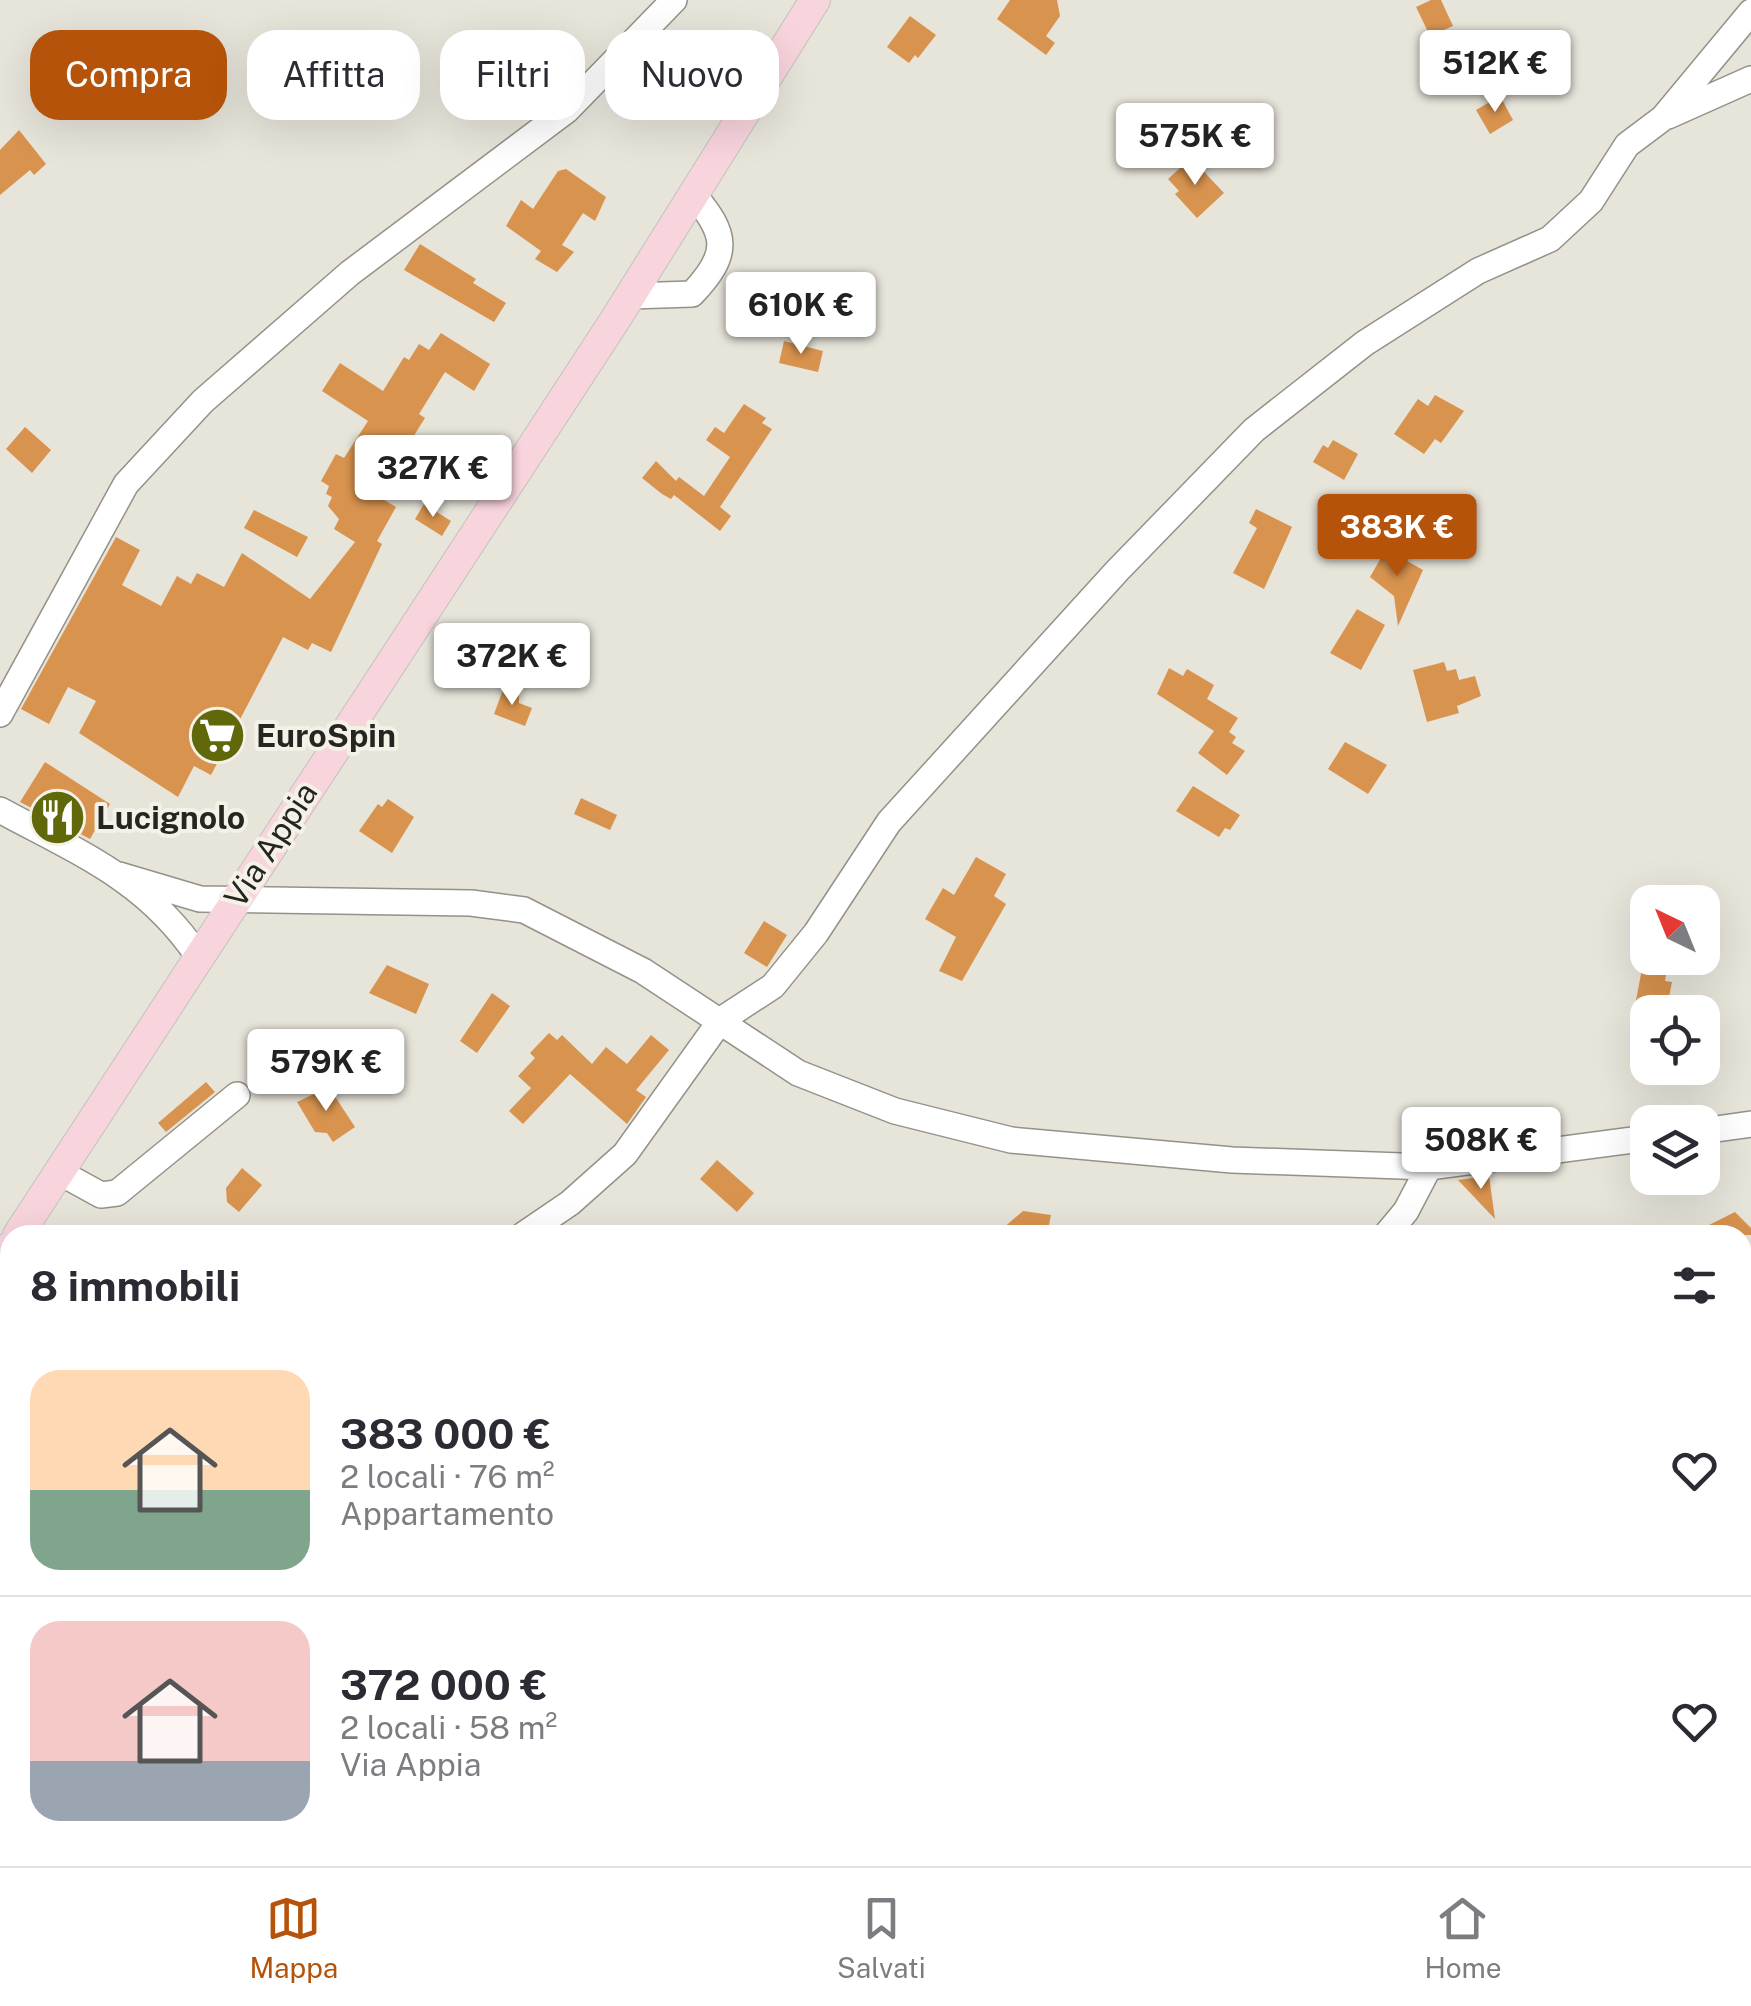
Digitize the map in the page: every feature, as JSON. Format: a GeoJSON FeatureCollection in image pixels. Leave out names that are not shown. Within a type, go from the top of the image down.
{"type":"FeatureCollection","features":[{"type":"Feature","properties":{"kind":"main road","name":"Via Appia"},"geometry":{"type":"LineString","coordinates":[[24,1225],[630,296],[815,0]]}},
{"type":"Feature","properties":{"kind":"street"},"geometry":{"type":"LineString","coordinates":[[0,714],[126,484],[203,401],[350,273],[567,110],[674,0]]}},
{"type":"Feature","properties":{"kind":"street"},"geometry":{"type":"LineString","coordinates":[[538,1225],[570,1203],[624,1154],[720,1020],[773,986],[816,933],[890,822],[1117,570],[1254,430],[1365,343],[1478,271],[1550,239],[1591,200],[1627,146],[1664,118],[1751,12]]}},
{"type":"Feature","properties":{"kind":"street"},"geometry":{"type":"LineString","coordinates":[[1664,118],[1751,80]]}},
{"type":"Feature","properties":{"kind":"street"},"geometry":{"type":"LineString","coordinates":[[630,296],[692,294],[716,264],[723,249],[720,230],[694,194]]}},
{"type":"Feature","properties":{"kind":"street"},"geometry":{"type":"LineString","coordinates":[[0,810],[119,875],[158,904],[198,956]]}},
{"type":"Feature","properties":{"kind":"street"},"geometry":{"type":"LineString","coordinates":[[119,875],[200,898],[471,903],[524,910],[634,966],[798,1073],[895,1112],[1011,1140],[1232,1160],[1428,1167],[1630,1140]]}},
{"type":"Feature","properties":{"kind":"street"},"geometry":{"type":"LineString","coordinates":[[58,1172],[101,1195],[116,1193],[237,1095]]}},
{"type":"Feature","properties":{"kind":"street"},"geometry":{"type":"LineString","coordinates":[[1720,1128],[1751,1124]]}},
{"type":"Feature","properties":{"kind":"street"},"geometry":{"type":"LineString","coordinates":[[1394,1225],[1406,1211],[1428,1167]]}},
{"type":"Feature","properties":{"kind":"building"},"geometry":{"type":"Polygon","coordinates":[[[1010,0],[1057,0],[1060,16],[1046,36],[1055,43],[1046,55],[997,19],[1010,0]]]}},
{"type":"Feature","properties":{"kind":"building"},"geometry":{"type":"Polygon","coordinates":[[[1441,0],[1453,26],[1430,36],[1416,7],[1441,0]]]}},
{"type":"Feature","properties":{"kind":"building"},"geometry":{"type":"Polygon","coordinates":[[[910,16],[936,35],[918,58],[915,55],[909,63],[887,47],[910,16]]]}},
{"type":"Feature","properties":{"kind":"building"},"geometry":{"type":"Polygon","coordinates":[[[1500,96],[1513,120],[1490,134],[1476,110],[1500,96]]]}},
{"type":"Feature","properties":{"kind":"building"},"geometry":{"type":"Polygon","coordinates":[[[19,130],[46,164],[34,175],[30,170],[0,195],[0,150],[19,130]]]}},
{"type":"Feature","properties":{"kind":"building"},"geometry":{"type":"Polygon","coordinates":[[[1191,158],[1224,193],[1197,218],[1175,194],[1179,191],[1168,179],[1191,158]]]}},
{"type":"Feature","properties":{"kind":"building"},"geometry":{"type":"Polygon","coordinates":[[[566,169],[606,197],[595,221],[583,213],[562,245],[574,252],[557,272],[535,259],[541,251],[506,226],[521,200],[533,209],[558,171],[566,169]]]}},
{"type":"Feature","properties":{"kind":"building"},"geometry":{"type":"Polygon","coordinates":[[[420,244],[506,303],[494,322],[404,270],[420,244]]]}},
{"type":"Feature","properties":{"kind":"building"},"geometry":{"type":"Polygon","coordinates":[[[441,333],[490,364],[474,391],[445,372],[419,414],[425,418],[408,445],[411,447],[379,497],[396,507],[377,541],[382,544],[331,652],[312,643],[308,650],[283,637],[211,775],[194,766],[178,797],[79,733],[96,701],[68,687],[49,724],[21,709],[116,537],[140,550],[122,585],[161,606],[177,576],[191,584],[197,573],[224,587],[242,553],[310,599],[355,542],[334,529],[339,519],[328,506],[332,497],[326,494],[329,486],[321,481],[336,454],[344,458],[368,421],[322,391],[340,363],[383,391],[404,357],[409,360],[419,344],[429,350],[441,333]]]}},
{"type":"Feature","properties":{"kind":"building"},"geometry":{"type":"Polygon","coordinates":[[[784,341],[823,351],[818,372],[779,363],[784,341]]]}},
{"type":"Feature","properties":{"kind":"building"},"geometry":{"type":"Polygon","coordinates":[[[1435,395],[1464,411],[1441,443],[1435,439],[1424,454],[1394,434],[1418,399],[1428,406],[1435,395]]]}},
{"type":"Feature","properties":{"kind":"building"},"geometry":{"type":"Polygon","coordinates":[[[744,404],[766,418],[762,423],[772,429],[720,507],[731,516],[720,531],[674,495],[671,499],[642,478],[656,461],[676,481],[679,477],[704,496],[730,457],[706,440],[715,427],[724,433],[744,404]]]}},
{"type":"Feature","properties":{"kind":"building"},"geometry":{"type":"Polygon","coordinates":[[[25,427],[51,450],[32,473],[6,449],[25,427]]]}},
{"type":"Feature","properties":{"kind":"building"},"geometry":{"type":"Polygon","coordinates":[[[1333,440],[1358,454],[1344,480],[1313,462],[1323,445],[1328,448],[1333,440]]]}},
{"type":"Feature","properties":{"kind":"building"},"geometry":{"type":"Polygon","coordinates":[[[424,504],[451,521],[442,536],[415,519],[424,504]]]}},
{"type":"Feature","properties":{"kind":"building"},"geometry":{"type":"Polygon","coordinates":[[[1256,509],[1292,527],[1264,589],[1233,573],[1257,528],[1249,523],[1256,509]]]}},
{"type":"Feature","properties":{"kind":"building"},"geometry":{"type":"Polygon","coordinates":[[[254,510],[308,537],[297,557],[244,528],[254,510]]]}},
{"type":"Feature","properties":{"kind":"building"},"geometry":{"type":"Polygon","coordinates":[[[1386,549],[1423,570],[1398,626],[1394,596],[1370,577],[1386,549]]]}},
{"type":"Feature","properties":{"kind":"building"},"geometry":{"type":"Polygon","coordinates":[[[1357,609],[1385,625],[1361,670],[1330,653],[1357,609]]]}},
{"type":"Feature","properties":{"kind":"building"},"geometry":{"type":"Polygon","coordinates":[[[1444,662],[1447,671],[1456,669],[1459,680],[1475,676],[1481,696],[1457,706],[1459,713],[1427,722],[1413,670],[1444,662]]]}},
{"type":"Feature","properties":{"kind":"building"},"geometry":{"type":"Polygon","coordinates":[[[1169,668],[1183,676],[1187,669],[1214,685],[1207,699],[1238,718],[1229,732],[1236,737],[1232,743],[1245,751],[1227,775],[1198,753],[1214,731],[1157,694],[1169,668]]]}},
{"type":"Feature","properties":{"kind":"building"},"geometry":{"type":"Polygon","coordinates":[[[504,687],[519,693],[519,703],[532,708],[525,726],[494,714],[504,687]]]}},
{"type":"Feature","properties":{"kind":"building"},"geometry":{"type":"Polygon","coordinates":[[[1345,742],[1387,765],[1368,794],[1328,769],[1345,742]]]}},
{"type":"Feature","properties":{"kind":"building"},"geometry":{"type":"Polygon","coordinates":[[[45,762],[110,804],[90,839],[20,802],[45,762]]]}},
{"type":"Feature","properties":{"kind":"building"},"geometry":{"type":"Polygon","coordinates":[[[1193,786],[1240,815],[1230,830],[1225,828],[1219,837],[1176,811],[1193,786]]]}},
{"type":"Feature","properties":{"kind":"building"},"geometry":{"type":"Polygon","coordinates":[[[581,798],[617,815],[610,830],[574,814],[581,798]]]}},
{"type":"Feature","properties":{"kind":"building"},"geometry":{"type":"Polygon","coordinates":[[[388,799],[414,817],[392,853],[359,831],[378,804],[382,807],[388,799]]]}},
{"type":"Feature","properties":{"kind":"building"},"geometry":{"type":"Polygon","coordinates":[[[976,857],[1006,874],[994,896],[1006,904],[962,981],[939,971],[956,937],[925,919],[943,888],[954,895],[976,857]]]}},
{"type":"Feature","properties":{"kind":"building"},"geometry":{"type":"Polygon","coordinates":[[[764,921],[787,935],[767,967],[744,953],[764,921]]]}},
{"type":"Feature","properties":{"kind":"building"},"geometry":{"type":"Polygon","coordinates":[[[387,965],[429,984],[416,1014],[369,993],[387,965]]]}},
{"type":"Feature","properties":{"kind":"building"},"geometry":{"type":"Polygon","coordinates":[[[1641,975],[1666,975],[1665,981],[1672,982],[1669,995],[1637,995],[1641,975]]]}},
{"type":"Feature","properties":{"kind":"building"},"geometry":{"type":"Polygon","coordinates":[[[492,993],[510,1006],[477,1053],[460,1041],[492,993]]]}},
{"type":"Feature","properties":{"kind":"building"},"geometry":{"type":"Polygon","coordinates":[[[549,1033],[557,1040],[562,1035],[592,1064],[606,1047],[627,1064],[651,1035],[669,1050],[636,1090],[646,1097],[627,1124],[570,1074],[523,1124],[509,1111],[531,1088],[518,1076],[535,1058],[530,1053],[549,1033]]]}},
{"type":"Feature","properties":{"kind":"building"},"geometry":{"type":"Polygon","coordinates":[[[206,1082],[215,1092],[166,1132],[158,1123],[206,1082]]]}},
{"type":"Feature","properties":{"kind":"building"},"geometry":{"type":"Polygon","coordinates":[[[320,1082],[330,1097],[334,1095],[355,1127],[333,1142],[327,1133],[315,1132],[297,1102],[314,1094],[320,1082]]]}},
{"type":"Feature","properties":{"kind":"building"},"geometry":{"type":"Polygon","coordinates":[[[717,1160],[754,1193],[737,1212],[700,1179],[717,1160]]]}},
{"type":"Feature","properties":{"kind":"building"},"geometry":{"type":"Polygon","coordinates":[[[242,1168],[262,1185],[239,1212],[227,1202],[226,1188],[242,1168]]]}},
{"type":"Feature","properties":{"kind":"building"},"geometry":{"type":"Polygon","coordinates":[[[1489,1176],[1495,1219],[1458,1180],[1489,1176]]]}},
{"type":"Feature","properties":{"kind":"building"},"geometry":{"type":"Polygon","coordinates":[[[1023,1211],[1051,1215],[1049,1225],[1007,1225],[1023,1211]]]}},
{"type":"Feature","properties":{"kind":"building"},"geometry":{"type":"Polygon","coordinates":[[[1735,1212],[1748,1225],[1709,1225],[1735,1212]]]}},
{"type":"Feature","properties":{"kind":"place","name":"EuroSpin"},"geometry":{"type":"Point","coordinates":[217,736]}},
{"type":"Feature","properties":{"kind":"place","name":"Lucignolo"},"geometry":{"type":"Point","coordinates":[57,818]}}]}
